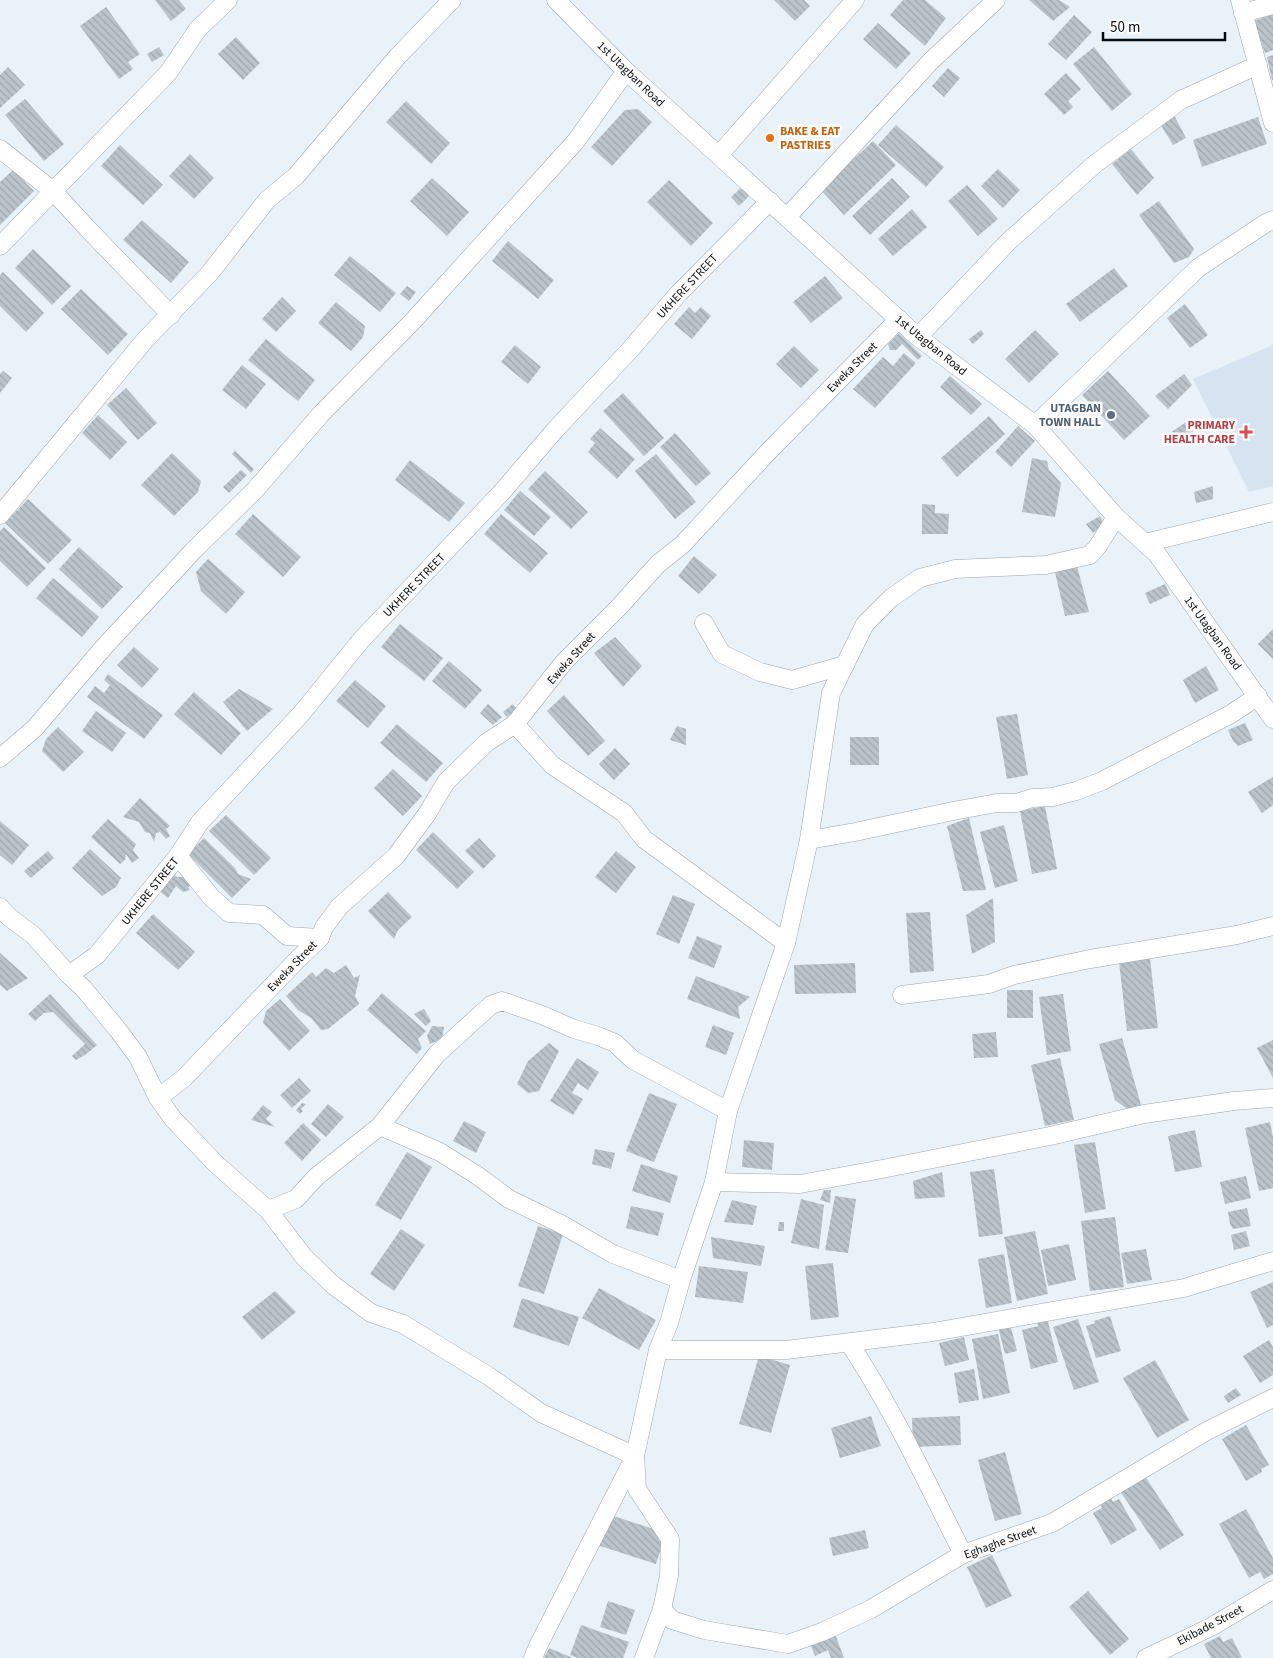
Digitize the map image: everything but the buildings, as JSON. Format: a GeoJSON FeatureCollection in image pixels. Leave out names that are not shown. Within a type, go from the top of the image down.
{"type":"FeatureCollection","features":[{"type":"Feature","properties":{"kind":"street"},"geometry":{"type":"LineString","coordinates":[[0,246],[168,73],[198,29],[228,0]]}},
{"type":"Feature","properties":{"kind":"street"},"geometry":{"type":"LineString","coordinates":[[0,515],[146,340],[209,274],[267,200],[296,176],[398,56],[452,0]]}},
{"type":"Feature","properties":{"kind":"street","name":"1st Utagban Road"},"geometry":{"type":"LineString","coordinates":[[556,0],[626,71],[918,337],[1035,425],[1116,517],[1157,554],[1273,719]]}},
{"type":"Feature","properties":{"kind":"street"},"geometry":{"type":"LineString","coordinates":[[719,155],[855,0]]}},
{"type":"Feature","properties":{"kind":"street"},"geometry":{"type":"LineString","coordinates":[[787,217],[930,62],[996,0]]}},
{"type":"Feature","properties":{"kind":"street"},"geometry":{"type":"LineString","coordinates":[[1273,5],[1241,7],[1273,123]]}},
{"type":"Feature","properties":{"kind":"street"},"geometry":{"type":"LineString","coordinates":[[918,337],[1008,242],[1095,164],[1181,100],[1258,65]]}},
{"type":"Feature","properties":{"kind":"street"},"geometry":{"type":"LineString","coordinates":[[0,758],[35,728],[104,647],[193,551],[255,490],[321,414],[412,322],[576,141],[626,71]]}},
{"type":"Feature","properties":{"kind":"street"},"geometry":{"type":"LineString","coordinates":[[0,149],[53,191],[86,228],[171,315]]}},
{"type":"Feature","properties":{"kind":"street","name":"UKHERE STREET"},"geometry":{"type":"LineString","coordinates":[[69,975],[97,955],[178,856],[200,822],[301,714],[362,639],[501,493],[555,430],[629,351],[678,293],[770,201]]}},
{"type":"Feature","properties":{"kind":"street"},"geometry":{"type":"LineString","coordinates":[[1035,425],[1198,268],[1273,220]]}},
{"type":"Feature","properties":{"kind":"street","name":"Eweka Street"},"geometry":{"type":"LineString","coordinates":[[158,1098],[184,1078],[320,938],[324,927],[340,906],[396,856],[427,814],[446,782],[486,743],[514,724],[564,662],[618,608],[658,564],[683,544],[768,452],[899,319]]}},
{"type":"Feature","properties":{"kind":"street"},"geometry":{"type":"LineString","coordinates":[[1144,543],[1273,512]]}},
{"type":"Feature","properties":{"kind":"street"},"geometry":{"type":"LineString","coordinates":[[533,1658],[635,1456],[658,1350],[669,1323],[681,1280],[714,1182],[728,1111],[786,943],[809,840],[831,693],[865,624],[891,598],[920,578],[955,569],[1046,564],[1090,555],[1098,546],[1116,517]]}},
{"type":"Feature","properties":{"kind":"street"},"geometry":{"type":"LineString","coordinates":[[704,623],[722,654],[760,672],[792,680],[845,665]]}},
{"type":"Feature","properties":{"kind":"street"},"geometry":{"type":"LineString","coordinates":[[809,840],[997,803],[1053,797],[1076,791],[1102,781],[1231,714],[1258,696]]}},
{"type":"Feature","properties":{"kind":"street"},"geometry":{"type":"LineString","coordinates":[[514,724],[552,765],[624,813],[644,839],[786,943]]}},
{"type":"Feature","properties":{"kind":"street"},"geometry":{"type":"LineString","coordinates":[[178,856],[211,897],[229,913],[263,916],[287,936],[320,938]]}},
{"type":"Feature","properties":{"kind":"street"},"geometry":{"type":"LineString","coordinates":[[0,907],[9,917],[33,935],[83,988],[118,1030],[138,1057],[158,1098],[173,1119],[216,1164],[268,1210],[304,1257],[332,1285],[371,1312],[403,1324],[490,1377],[541,1413],[635,1456]]}},
{"type":"Feature","properties":{"kind":"street"},"geometry":{"type":"LineString","coordinates":[[902,995],[989,984],[1014,975],[1090,959],[1237,935],[1273,926]]}},
{"type":"Feature","properties":{"kind":"street"},"geometry":{"type":"LineString","coordinates":[[268,1210],[296,1199],[316,1177],[380,1126],[437,1054],[491,1005],[502,1001],[615,1043],[633,1060],[728,1111]]}},
{"type":"Feature","properties":{"kind":"street"},"geometry":{"type":"LineString","coordinates":[[714,1182],[800,1184],[1041,1138],[1153,1112],[1234,1100],[1273,1098]]}},
{"type":"Feature","properties":{"kind":"street"},"geometry":{"type":"LineString","coordinates":[[380,1126],[440,1152],[478,1176],[509,1199],[613,1254],[681,1280]]}},
{"type":"Feature","properties":{"kind":"street"},"geometry":{"type":"LineString","coordinates":[[658,1350],[786,1350],[933,1332],[1184,1288],[1273,1261]]}},
{"type":"Feature","properties":{"kind":"street"},"geometry":{"type":"LineString","coordinates":[[849,1343],[863,1363],[897,1425],[963,1554]]}},
{"type":"Feature","properties":{"kind":"street","name":"Eghaghe Street"},"geometry":{"type":"LineString","coordinates":[[662,1609],[672,1620],[704,1630],[788,1644],[822,1632],[871,1609],[963,1554],[1052,1523],[1205,1432],[1273,1398]]}},
{"type":"Feature","properties":{"kind":"street"},"geometry":{"type":"LineString","coordinates":[[635,1456],[637,1489],[670,1539],[669,1576],[662,1609],[644,1658]]}},
{"type":"Feature","properties":{"kind":"street","name":"Ekibade Street"},"geometry":{"type":"LineString","coordinates":[[1146,1658],[1211,1627],[1273,1590]]}},
{"type":"Feature","properties":{"kind":"shaded area","name":"PRIMARY HEALTH CARE"},"geometry":{"type":"Polygon","coordinates":[[[1273,345],[1273,486],[1249,492],[1193,379],[1273,345]]]}},
{"type":"Feature","properties":{"kind":"place","name":"BAKE & EAT PASTRIES"},"geometry":{"type":"Point","coordinates":[770,138]}},
{"type":"Feature","properties":{"kind":"place","name":"UTAGBAN TOWN HALL"},"geometry":{"type":"Point","coordinates":[1111,415]}},
{"type":"Feature","properties":{"kind":"place","name":"PRIMARY HEALTH CARE"},"geometry":{"type":"Point","coordinates":[1246,432]}}]}
